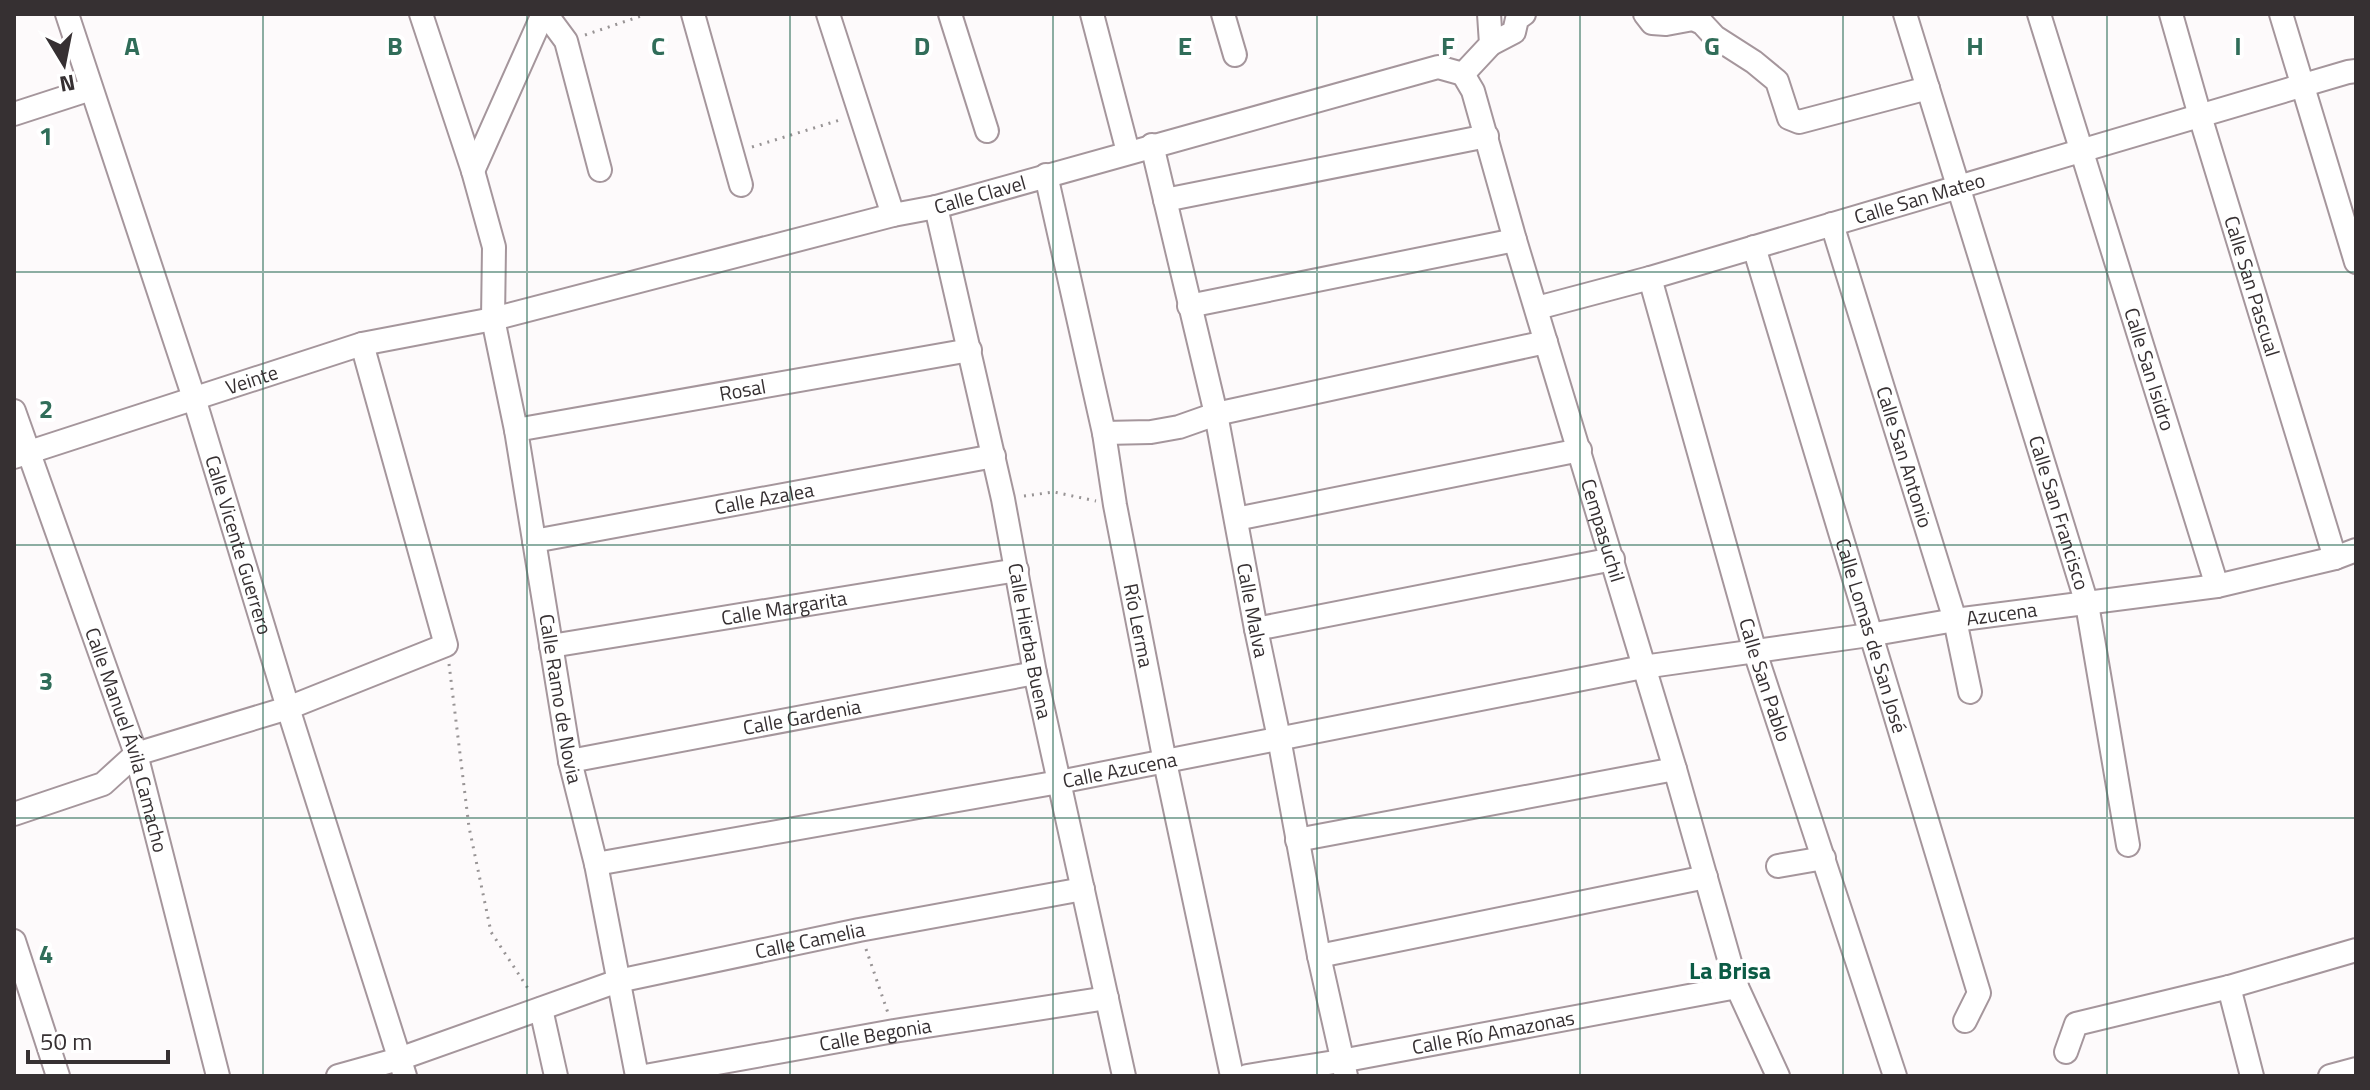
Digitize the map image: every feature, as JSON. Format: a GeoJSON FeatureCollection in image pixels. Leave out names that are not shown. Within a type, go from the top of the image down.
{"type":"FeatureCollection","features":[{"type":"Feature","properties":{"kind":"street","name":"Calle Vicente Guerrero"},"geometry":{"type":"LineString","coordinates":[[67,14],[194,398],[402,1068]]}},
{"type":"Feature","properties":{"kind":"street","name":"Calle Ramo de Novia"},"geometry":{"type":"LineString","coordinates":[[421,14],[473,171],[494,247],[493,319],[516,430],[570,761],[596,864],[637,1076]]}},
{"type":"Feature","properties":{"kind":"street"},"geometry":{"type":"LineString","coordinates":[[473,171],[544,14],[566,41],[600,170]]}},
{"type":"Feature","properties":{"kind":"street"},"geometry":{"type":"LineString","coordinates":[[693,14],[741,185]]}},
{"type":"Feature","properties":{"kind":"street"},"geometry":{"type":"LineString","coordinates":[[828,14],[893,215]]}},
{"type":"Feature","properties":{"kind":"street"},"geometry":{"type":"LineString","coordinates":[[950,14],[987,131]]}},
{"type":"Feature","properties":{"kind":"street"},"geometry":{"type":"LineString","coordinates":[[1092,14],[1128,152]]}},
{"type":"Feature","properties":{"kind":"street"},"geometry":{"type":"LineString","coordinates":[[1223,14],[1235,55]]}},
{"type":"Feature","properties":{"kind":"street"},"geometry":{"type":"LineString","coordinates":[[1489,14],[1491,44]]}},
{"type":"Feature","properties":{"kind":"street"},"geometry":{"type":"LineString","coordinates":[[1463,74],[1491,44],[1514,32],[1517,19],[1524,14]]}},
{"type":"Feature","properties":{"kind":"street"},"geometry":{"type":"LineString","coordinates":[[1645,14],[1652,23],[1693,19],[1702,23],[1715,37],[1777,81],[1789,118],[1799,122],[1928,88]]}},
{"type":"Feature","properties":{"kind":"street","name":"Calle San Francisco"},"geometry":{"type":"LineString","coordinates":[[1905,14],[2087,604],[2128,845]]}},
{"type":"Feature","properties":{"kind":"street","name":"Calle San Isidro"},"geometry":{"type":"LineString","coordinates":[[2039,14],[2217,586]]}},
{"type":"Feature","properties":{"kind":"street","name":"Calle San Pascual"},"geometry":{"type":"LineString","coordinates":[[2171,14],[2200,116],[2346,554]]}},
{"type":"Feature","properties":{"kind":"street"},"geometry":{"type":"LineString","coordinates":[[2281,14],[2356,262]]}},
{"type":"Feature","properties":{"kind":"street","name":"Calle Clavel"},"geometry":{"type":"LineString","coordinates":[[493,319],[893,215],[936,207],[1438,67],[1463,74]]}},
{"type":"Feature","properties":{"kind":"street","name":"Calle San Mateo"},"geometry":{"type":"LineString","coordinates":[[1537,308],[1650,278],[2356,71]]}},
{"type":"Feature","properties":{"kind":"street","name":"Cempasuchil"},"geometry":{"type":"LineString","coordinates":[[1463,74],[1473,91],[1487,136],[1515,240],[1613,559],[1737,987],[1778,1076]]}},
{"type":"Feature","properties":{"kind":"street"},"geometry":{"type":"LineString","coordinates":[[14,114],[91,89]]}},
{"type":"Feature","properties":{"kind":"street"},"geometry":{"type":"LineString","coordinates":[[1165,200],[1487,136]]}},
{"type":"Feature","properties":{"kind":"street","name":"Calle Malva"},"geometry":{"type":"LineString","coordinates":[[1152,145],[1216,414],[1343,1068]]}},
{"type":"Feature","properties":{"kind":"street","name":"Río Lerma"},"geometry":{"type":"LineString","coordinates":[[1046,175],[1104,433],[1165,762],[1232,1076]]}},
{"type":"Feature","properties":{"kind":"street","name":"Calle Hierba Buena"},"geometry":{"type":"LineString","coordinates":[[936,207],[994,456],[1035,673],[1124,1076]]}},
{"type":"Feature","properties":{"kind":"street","name":"Calle San Antonio"},"geometry":{"type":"LineString","coordinates":[[1832,224],[1955,620],[1970,692]]}},
{"type":"Feature","properties":{"kind":"street"},"geometry":{"type":"LineString","coordinates":[[1189,306],[1515,240]]}},
{"type":"Feature","properties":{"kind":"street","name":"Calle Lomas de San José"},"geometry":{"type":"LineString","coordinates":[[1754,247],[1979,993],[1965,1021]]}},
{"type":"Feature","properties":{"kind":"street","name":"Calle San Pablo"},"geometry":{"type":"LineString","coordinates":[[1650,278],[1755,652],[1895,1076]]}},
{"type":"Feature","properties":{"kind":"street","name":"Veinte"},"geometry":{"type":"LineString","coordinates":[[21,455],[362,344],[493,319]]}},
{"type":"Feature","properties":{"kind":"street"},"geometry":{"type":"LineString","coordinates":[[1104,433],[1151,432],[1179,427],[1216,414],[1546,342]]}},
{"type":"Feature","properties":{"kind":"street"},"geometry":{"type":"LineString","coordinates":[[14,814],[103,784],[136,754],[288,708],[446,645],[362,344]]}},
{"type":"Feature","properties":{"kind":"street","name":"Rosal"},"geometry":{"type":"LineString","coordinates":[[516,430],[970,350]]}},
{"type":"Feature","properties":{"kind":"street","name":"Calle Manuel Ávila Camacho"},"geometry":{"type":"LineString","coordinates":[[14,411],[21,455],[136,754],[218,1076]]}},
{"type":"Feature","properties":{"kind":"street"},"geometry":{"type":"LineString","coordinates":[[1236,519],[1580,450]]}},
{"type":"Feature","properties":{"kind":"street","name":"Calle Azalea"},"geometry":{"type":"LineString","coordinates":[[534,541],[994,456]]}},
{"type":"Feature","properties":{"kind":"street","name":"Azucena"},"geometry":{"type":"LineString","coordinates":[[1643,667],[1955,620],[2217,586],[2346,554]]}},
{"type":"Feature","properties":{"kind":"street"},"geometry":{"type":"LineString","coordinates":[[1256,629],[1613,559]]}},
{"type":"Feature","properties":{"kind":"street","name":"Calle Margarita"},"geometry":{"type":"LineString","coordinates":[[551,646],[1017,570]]}},
{"type":"Feature","properties":{"kind":"street","name":"Calle Azucena"},"geometry":{"type":"LineString","coordinates":[[596,864],[1059,782],[1643,667]]}},
{"type":"Feature","properties":{"kind":"street","name":"Calle Gardenia"},"geometry":{"type":"LineString","coordinates":[[570,761],[1035,673]]}},
{"type":"Feature","properties":{"kind":"street"},"geometry":{"type":"LineString","coordinates":[[1297,840],[1675,769]]}},
{"type":"Feature","properties":{"kind":"street"},"geometry":{"type":"LineString","coordinates":[[1778,866],[1824,858]]}},
{"type":"Feature","properties":{"kind":"street"},"geometry":{"type":"LineString","coordinates":[[1319,956],[1706,877]]}},
{"type":"Feature","properties":{"kind":"street","name":"Calle Camelia"},"geometry":{"type":"LineString","coordinates":[[338,1076],[402,1068],[541,1009],[618,981],[859,930],[1083,889]]}},
{"type":"Feature","properties":{"kind":"street"},"geometry":{"type":"LineString","coordinates":[[14,941],[58,1076]]}},
{"type":"Feature","properties":{"kind":"street"},"geometry":{"type":"LineString","coordinates":[[2066,1052],[2076,1024],[2229,987],[2356,950]]}},
{"type":"Feature","properties":{"kind":"street","name":"Calle Río Amazonas"},"geometry":{"type":"LineString","coordinates":[[1247,1076],[1343,1068],[1737,987]]}},
{"type":"Feature","properties":{"kind":"street"},"geometry":{"type":"LineString","coordinates":[[2229,987],[2252,1076]]}},
{"type":"Feature","properties":{"kind":"street","name":"Calle Begonia"},"geometry":{"type":"LineString","coordinates":[[645,1076],[894,1031],[1107,998]]}},
{"type":"Feature","properties":{"kind":"street"},"geometry":{"type":"LineString","coordinates":[[541,1009],[556,1076]]}},
{"type":"Feature","properties":{"kind":"street"},"geometry":{"type":"LineString","coordinates":[[2330,1076],[2356,1069]]}},
{"type":"Feature","properties":{"kind":"path"},"geometry":{"type":"LineString","coordinates":[[566,41],[647,14]]}},
{"type":"Feature","properties":{"kind":"path"},"geometry":{"type":"LineString","coordinates":[[733,153],[859,114]]}},
{"type":"Feature","properties":{"kind":"path"},"geometry":{"type":"LineString","coordinates":[[1003,499],[1054,492],[1115,505]]}},
{"type":"Feature","properties":{"kind":"path"},"geometry":{"type":"LineString","coordinates":[[446,645],[469,827],[491,932],[541,1009]]}},
{"type":"Feature","properties":{"kind":"path"},"geometry":{"type":"LineString","coordinates":[[859,930],[894,1031]]}},
{"type":"Feature","properties":{"kind":"district","name":"La Brisa"},"geometry":{"type":"Point","coordinates":[1730,971]}}]}
